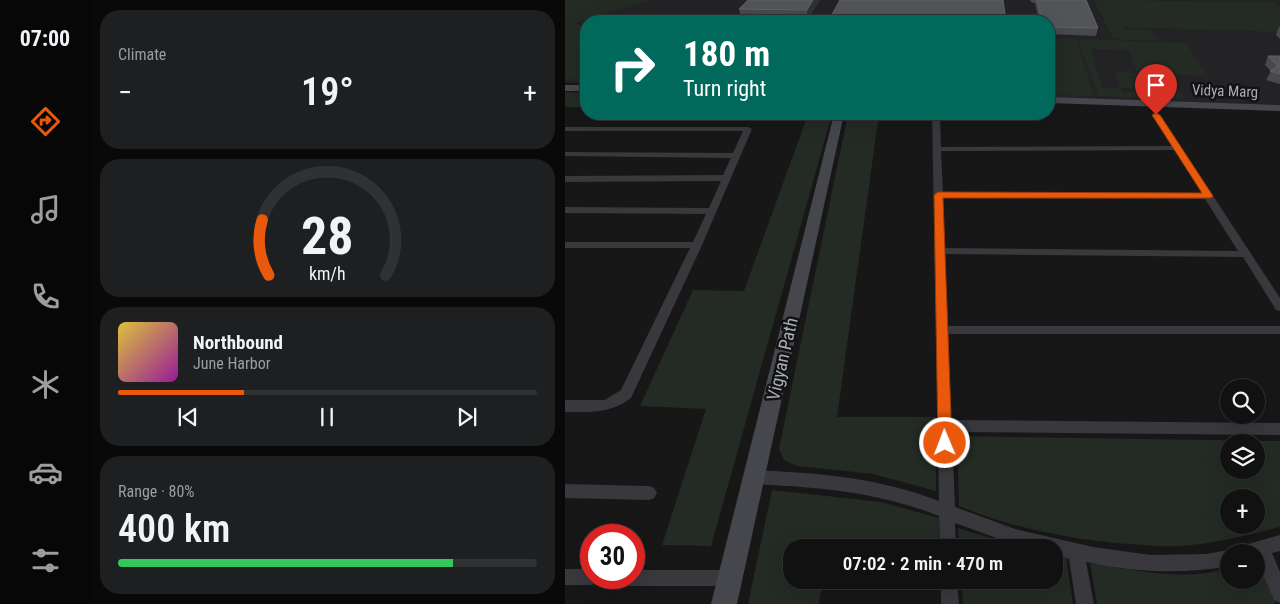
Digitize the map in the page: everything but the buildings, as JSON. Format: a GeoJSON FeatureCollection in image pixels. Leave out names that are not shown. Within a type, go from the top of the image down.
{"type":"FeatureCollection","features":[{"type":"Feature","properties":{"kind":"main road"},"geometry":{"type":"LineString","coordinates":[[565,84],[580,84]]}},
{"type":"Feature","properties":{"kind":"main road"},"geometry":{"type":"LineString","coordinates":[[565,88],[580,88]]}},
{"type":"Feature","properties":{"kind":"main road","name":"Vidya Marg"},"geometry":{"type":"LineString","coordinates":[[1055,100],[1280,108]]}},
{"type":"Feature","properties":{"kind":"main road","name":"Vidya Marg"},"geometry":{"type":"LineString","coordinates":[[1055,104],[1280,112]]}},
{"type":"Feature","properties":{"kind":"main road","name":"Vigyan Path"},"geometry":{"type":"LineString","coordinates":[[724,604],[838,120]]}},
{"type":"Feature","properties":{"kind":"street"},"geometry":{"type":"LineString","coordinates":[[1156,115],[1280,307]]}},
{"type":"Feature","properties":{"kind":"street"},"geometry":{"type":"LineString","coordinates":[[936,120],[948,539]]}},
{"type":"Feature","properties":{"kind":"street"},"geometry":{"type":"LineString","coordinates":[[565,138],[569,129],[748,129],[697,245],[626,394],[617,403],[605,406],[565,406]]}},
{"type":"Feature","properties":{"kind":"street"},"geometry":{"type":"LineString","coordinates":[[937,149],[1178,148]]}},
{"type":"Feature","properties":{"kind":"street"},"geometry":{"type":"LineString","coordinates":[[565,154],[736,156]]}},
{"type":"Feature","properties":{"kind":"street"},"geometry":{"type":"LineString","coordinates":[[565,179],[726,178]]}},
{"type":"Feature","properties":{"kind":"street"},"geometry":{"type":"LineString","coordinates":[[938,195],[1208,196]]}},
{"type":"Feature","properties":{"kind":"street"},"geometry":{"type":"LineString","coordinates":[[565,210],[712,211]]}},
{"type":"Feature","properties":{"kind":"street"},"geometry":{"type":"LineString","coordinates":[[565,245],[697,245]]}},
{"type":"Feature","properties":{"kind":"street"},"geometry":{"type":"LineString","coordinates":[[940,251],[1246,254]]}},
{"type":"Feature","properties":{"kind":"street"},"geometry":{"type":"LineString","coordinates":[[942,330],[1280,330]]}},
{"type":"Feature","properties":{"kind":"street"},"geometry":{"type":"LineString","coordinates":[[945,426],[1280,429]]}},
{"type":"Feature","properties":{"kind":"street"},"geometry":{"type":"LineString","coordinates":[[754,477],[842,482],[865,486],[921,502],[1015,538],[1100,557],[1176,564],[1211,563],[1220,560]]}},
{"type":"Feature","properties":{"kind":"street"},"geometry":{"type":"LineString","coordinates":[[565,491],[649,493]]}},
{"type":"Feature","properties":{"kind":"street"},"geometry":{"type":"LineString","coordinates":[[1265,547],[1280,543]]}},
{"type":"Feature","properties":{"kind":"street"},"geometry":{"type":"LineString","coordinates":[[1076,551],[1085,604]]}},
{"type":"Feature","properties":{"kind":"street"},"geometry":{"type":"LineString","coordinates":[[1265,569],[1280,594]]}},
{"type":"Feature","properties":{"kind":"street"},"geometry":{"type":"LineString","coordinates":[[565,577],[580,577]]}},
{"type":"Feature","properties":{"kind":"street"},"geometry":{"type":"LineString","coordinates":[[645,578],[730,578]]}},
{"type":"Feature","properties":{"kind":"street"},"geometry":{"type":"LineString","coordinates":[[949,589],[950,604]]}},
{"type":"Feature","properties":{"kind":"shaded area"},"geometry":{"type":"Polygon","coordinates":[[[565,0],[1280,0],[1280,105],[1055,100],[1055,15],[580,15],[580,83],[565,83],[565,0]]]}},
{"type":"Feature","properties":{"kind":"shaded area"},"geometry":{"type":"Polygon","coordinates":[[[565,0],[650,0],[601,15],[580,15],[580,22],[572,24],[580,25],[580,80],[565,79],[565,0]]]}},
{"type":"Feature","properties":{"kind":"shaded area"},"geometry":{"type":"Polygon","coordinates":[[[1094,0],[1274,2],[1280,7],[1280,32],[1125,27],[1126,30],[1151,30],[1158,41],[1113,39],[1094,0]]]}},
{"type":"Feature","properties":{"kind":"shaded area"},"geometry":{"type":"Polygon","coordinates":[[[1055,39],[1076,39],[1094,96],[1055,95],[1055,39]]]}},
{"type":"Feature","properties":{"kind":"shaded area"},"geometry":{"type":"Polygon","coordinates":[[[1078,39],[1186,43],[1208,76],[1140,73],[1146,89],[1121,88],[1122,92],[1162,94],[1153,75],[1171,76],[1184,99],[1098,96],[1078,39]],[[1091,49],[1102,87],[1120,88],[1115,72],[1137,73],[1129,50],[1091,49]]]}},
{"type":"Feature","properties":{"kind":"shaded area"},"geometry":{"type":"Polygon","coordinates":[[[565,92],[580,93],[580,107],[565,107],[565,92]]]}},
{"type":"Feature","properties":{"kind":"shaded area"},"geometry":{"type":"Polygon","coordinates":[[[806,120],[830,120],[711,546],[662,545],[706,409],[640,406],[693,290],[744,291],[806,120]]]}},
{"type":"Feature","properties":{"kind":"shaded area"},"geometry":{"type":"Polygon","coordinates":[[[847,120],[878,120],[837,417],[936,417],[936,491],[873,474],[797,466],[784,460],[779,449],[847,120]]]}},
{"type":"Feature","properties":{"kind":"shaded area"},"geometry":{"type":"Polygon","coordinates":[[[957,436],[1220,440],[1220,479],[1265,479],[1265,441],[1280,441],[1280,527],[1265,531],[1265,489],[1220,489],[1220,534],[1251,534],[1192,545],[1158,546],[1074,538],[1027,528],[959,506],[957,436]]]}},
{"type":"Feature","properties":{"kind":"shaded area"},"geometry":{"type":"Polygon","coordinates":[[[772,490],[881,502],[939,518],[939,539],[783,539],[783,589],[821,589],[819,604],[748,604],[772,490]]]}},
{"type":"Feature","properties":{"kind":"shaded area"},"geometry":{"type":"Polygon","coordinates":[[[958,528],[993,539],[959,539],[958,528]]]}},
{"type":"Feature","properties":{"kind":"shaded area"},"geometry":{"type":"Polygon","coordinates":[[[1063,557],[1066,558],[1073,604],[963,604],[962,589],[1063,589],[1063,557]]]}},
{"type":"Feature","properties":{"kind":"shaded area"},"geometry":{"type":"Polygon","coordinates":[[[1090,563],[1159,573],[1195,574],[1220,570],[1220,589],[1265,589],[1265,575],[1276,604],[1097,604],[1090,563]]]}},
{"type":"Feature","properties":{"kind":"route"},"geometry":{"type":"LineString","coordinates":[[945,443],[938,195],[1208,196],[1156,115]]}}]}
